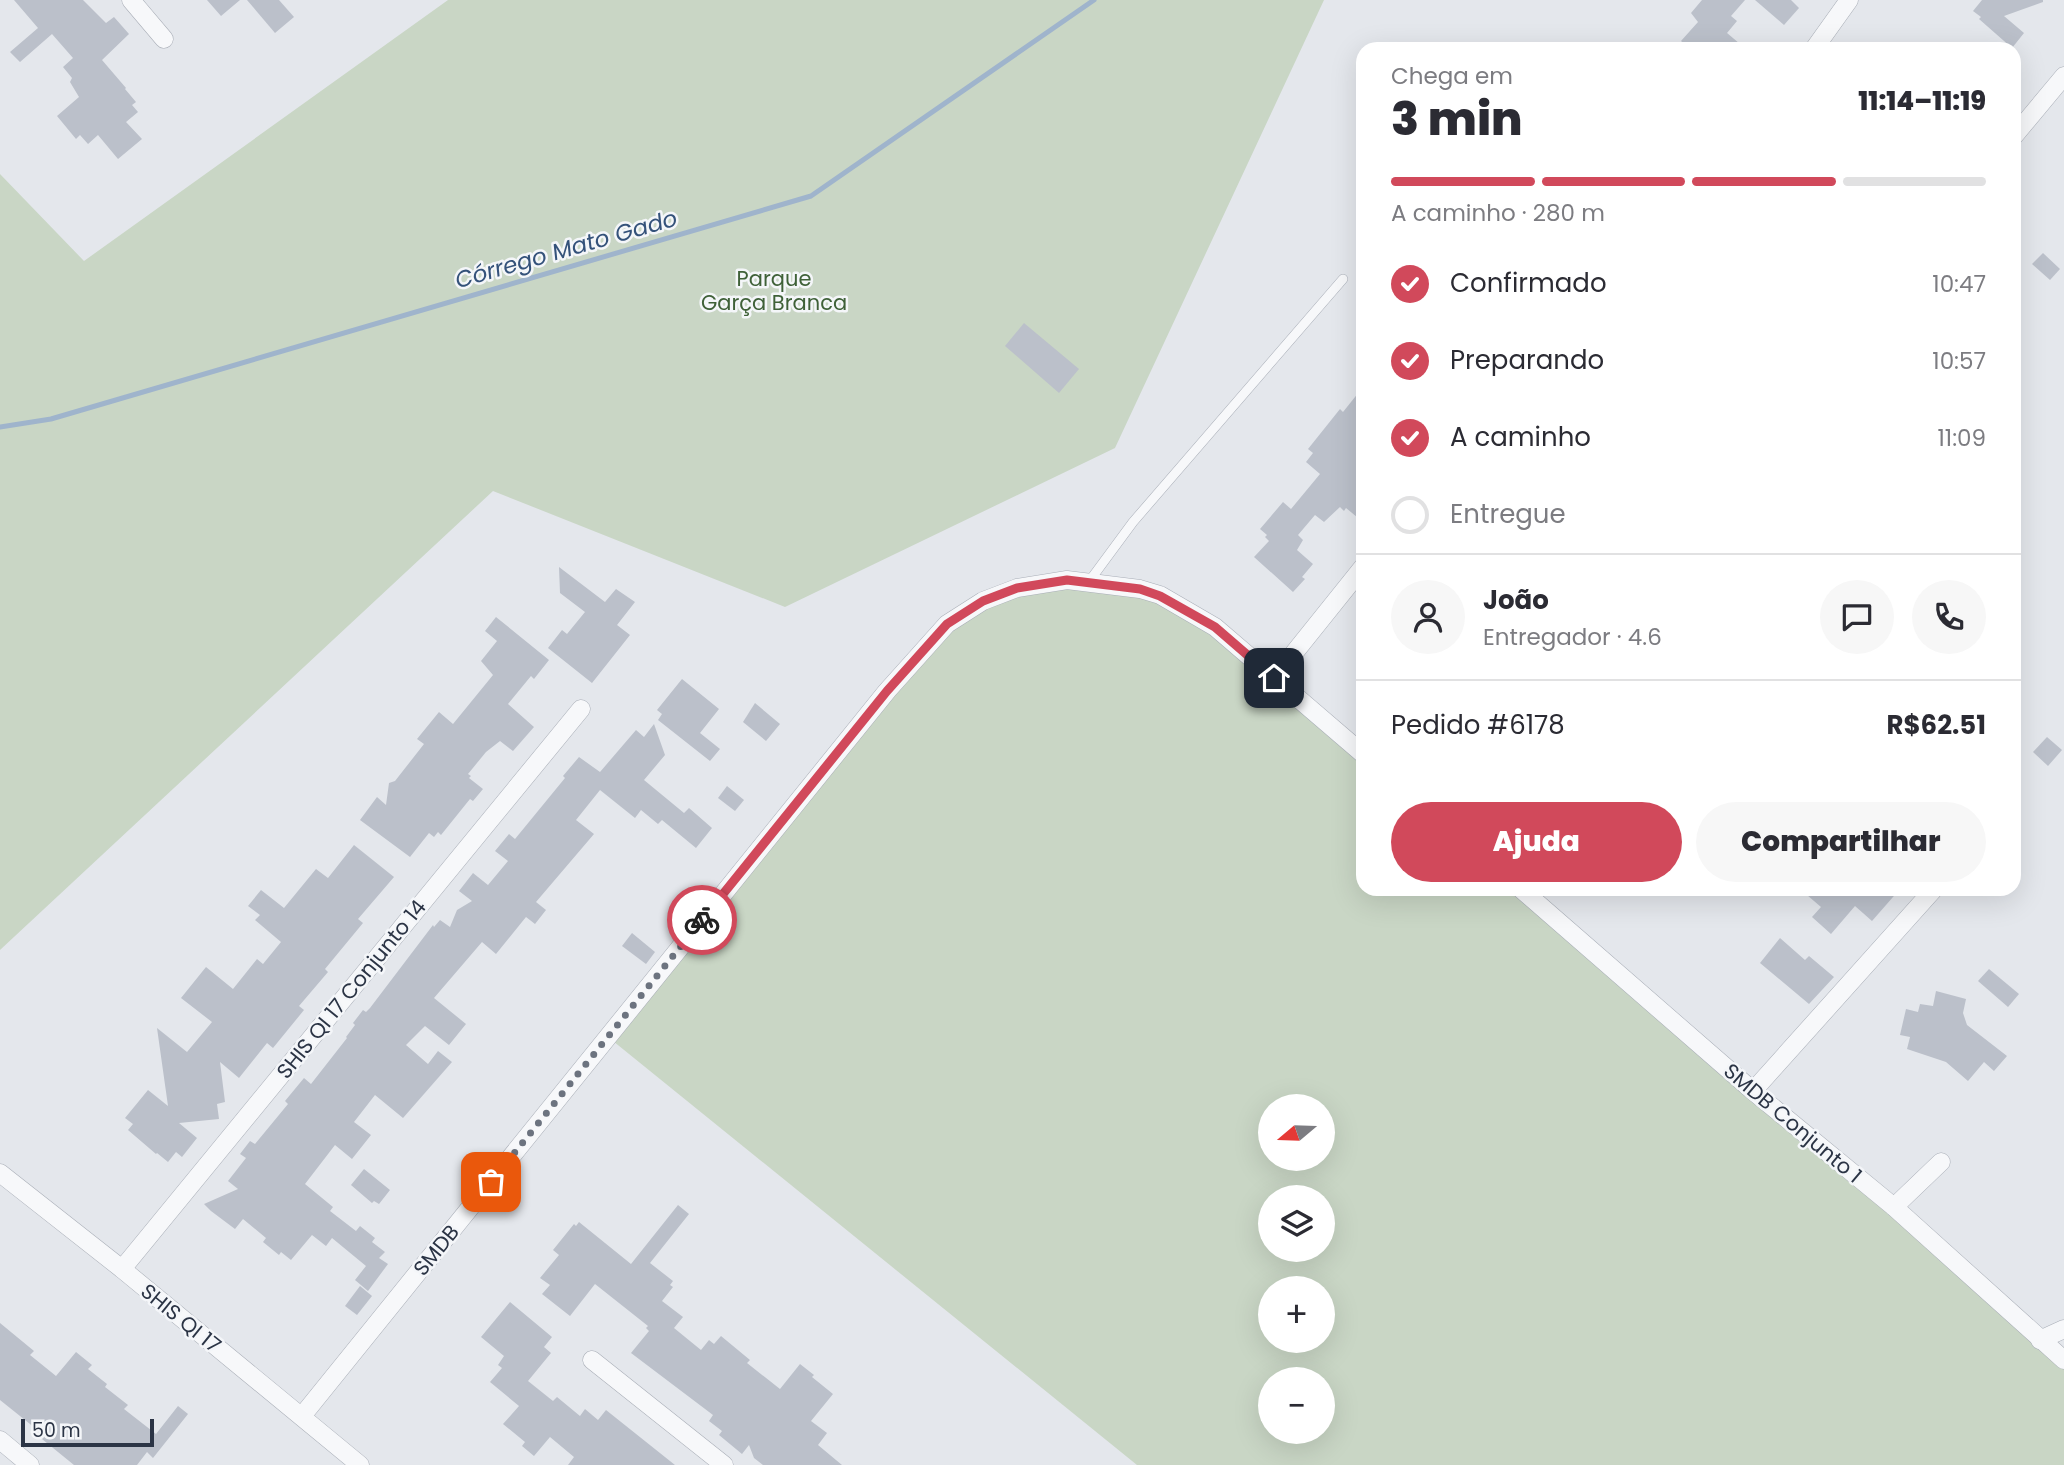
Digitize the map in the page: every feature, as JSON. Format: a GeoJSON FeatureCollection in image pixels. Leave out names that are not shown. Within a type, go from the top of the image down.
{"type":"FeatureCollection","features":[{"type":"Feature","properties":{"kind":"street"},"geometry":{"type":"LineString","coordinates":[[131,0],[164,38]]}},
{"type":"Feature","properties":{"kind":"street"},"geometry":{"type":"LineString","coordinates":[[1819,42],[1849,0]]}},
{"type":"Feature","properties":{"kind":"street"},"geometry":{"type":"LineString","coordinates":[[2021,128],[2064,76]]}},
{"type":"Feature","properties":{"kind":"street"},"geometry":{"type":"LineString","coordinates":[[1356,576],[1274,678],[1356,748]]}},
{"type":"Feature","properties":{"kind":"street","name":"SMDB"},"geometry":{"type":"LineString","coordinates":[[302,1416],[887,691],[947,624],[983,601],[1017,588],[1067,580],[1140,589],[1160,596],[1215,627],[1274,678]]}},
{"type":"Feature","properties":{"kind":"street","name":"SHIS QI 17 Conjunto 14"},"geometry":{"type":"LineString","coordinates":[[122,1269],[581,709]]}},
{"type":"Feature","properties":{"kind":"street","name":"SMDB Conjunto 1"},"geometry":{"type":"LineString","coordinates":[[1529,896],[1753,1091],[1894,1207],[2064,1360]]}},
{"type":"Feature","properties":{"kind":"street"},"geometry":{"type":"LineString","coordinates":[[1753,1091],[1928,896]]}},
{"type":"Feature","properties":{"kind":"street"},"geometry":{"type":"LineString","coordinates":[[1894,1207],[1941,1162]]}},
{"type":"Feature","properties":{"kind":"street","name":"SHIS QI 17"},"geometry":{"type":"LineString","coordinates":[[0,1173],[122,1269],[360,1465]]}},
{"type":"Feature","properties":{"kind":"street"},"geometry":{"type":"LineString","coordinates":[[2040,1340],[2064,1329]]}},
{"type":"Feature","properties":{"kind":"street"},"geometry":{"type":"LineString","coordinates":[[592,1360],[724,1465]]}},
{"type":"Feature","properties":{"kind":"street"},"geometry":{"type":"LineString","coordinates":[[0,1440],[30,1465]]}},
{"type":"Feature","properties":{"kind":"lane"},"geometry":{"type":"LineString","coordinates":[[1087,583],[1133,522],[1343,279]]}},
{"type":"Feature","properties":{"kind":"green space","name":"Parque Garça Branca"},"geometry":{"type":"Polygon","coordinates":[[[448,0],[1324,0],[1115,448],[785,607],[493,491],[0,950],[0,174],[84,261],[448,0]]]}},
{"type":"Feature","properties":{"kind":"green space"},"geometry":{"type":"Polygon","coordinates":[[[1017,588],[1140,589],[1215,627],[1356,748],[1356,896],[1528,896],[2064,1356],[2064,1465],[1137,1465],[608,1037],[947,624],[1017,588]]]}},
{"type":"Feature","properties":{"kind":"building"},"geometry":{"type":"Polygon","coordinates":[[[14,0],[83,0],[106,23],[114,17],[129,34],[102,60],[136,102],[132,105],[138,112],[126,122],[142,139],[118,159],[98,135],[88,144],[80,135],[76,139],[57,116],[79,97],[70,82],[72,78],[63,67],[73,58],[52,34],[20,62],[10,52],[38,28],[14,0]]]}},
{"type":"Feature","properties":{"kind":"building"},"geometry":{"type":"Polygon","coordinates":[[[207,0],[240,0],[221,16],[207,0]]]}},
{"type":"Feature","properties":{"kind":"building"},"geometry":{"type":"Polygon","coordinates":[[[247,0],[279,0],[294,17],[275,33],[247,0]]]}},
{"type":"Feature","properties":{"kind":"building"},"geometry":{"type":"Polygon","coordinates":[[[1702,0],[1745,0],[1731,16],[1737,21],[1727,33],[1738,42],[1682,42],[1698,22],[1691,13],[1702,0]]]}},
{"type":"Feature","properties":{"kind":"building"},"geometry":{"type":"Polygon","coordinates":[[[1755,0],[1791,0],[1799,8],[1784,25],[1755,0]]]}},
{"type":"Feature","properties":{"kind":"building"},"geometry":{"type":"Polygon","coordinates":[[[1982,0],[2043,0],[2004,16],[2024,33],[2017,42],[2005,42],[1973,11],[1982,0]]]}},
{"type":"Feature","properties":{"kind":"building"},"geometry":{"type":"Polygon","coordinates":[[[2043,253],[2060,269],[2050,280],[2032,264],[2043,253]]]}},
{"type":"Feature","properties":{"kind":"building"},"geometry":{"type":"Polygon","coordinates":[[[1024,323],[1079,369],[1059,393],[1005,346],[1024,323]]]}},
{"type":"Feature","properties":{"kind":"building"},"geometry":{"type":"Polygon","coordinates":[[[1356,396],[1356,516],[1346,508],[1344,511],[1340,507],[1324,522],[1315,515],[1298,535],[1303,540],[1297,550],[1313,564],[1302,577],[1305,579],[1293,592],[1254,557],[1269,541],[1260,529],[1283,502],[1291,509],[1320,474],[1306,462],[1313,453],[1308,449],[1340,409],[1343,412],[1356,396]]]}},
{"type":"Feature","properties":{"kind":"building"},"geometry":{"type":"Polygon","coordinates":[[[559,567],[605,602],[616,589],[635,602],[617,625],[630,635],[592,683],[548,648],[562,630],[567,634],[585,612],[560,593],[559,567]]]}},
{"type":"Feature","properties":{"kind":"building"},"geometry":{"type":"Polygon","coordinates":[[[496,617],[549,660],[534,679],[531,676],[508,704],[534,727],[513,751],[500,741],[486,752],[468,774],[471,776],[469,778],[483,789],[473,801],[470,799],[441,835],[438,832],[434,837],[429,833],[410,857],[360,820],[377,797],[386,805],[389,783],[395,781],[424,744],[417,739],[439,712],[453,724],[493,675],[481,661],[497,641],[485,631],[496,617]]]}},
{"type":"Feature","properties":{"kind":"building"},"geometry":{"type":"Polygon","coordinates":[[[682,679],[719,709],[700,733],[720,749],[710,761],[658,720],[662,714],[657,710],[682,679]]]}},
{"type":"Feature","properties":{"kind":"building"},"geometry":{"type":"Polygon","coordinates":[[[755,703],[780,724],[766,741],[743,722],[755,703]]]}},
{"type":"Feature","properties":{"kind":"building"},"geometry":{"type":"Polygon","coordinates":[[[654,724],[665,755],[644,780],[684,813],[689,808],[712,828],[696,848],[662,820],[658,824],[641,810],[635,818],[600,790],[576,820],[594,834],[536,902],[546,910],[535,924],[526,917],[496,954],[482,942],[434,998],[466,1024],[449,1045],[425,1026],[406,1045],[428,1064],[438,1051],[452,1062],[403,1118],[375,1095],[354,1122],[371,1135],[352,1159],[335,1145],[305,1184],[333,1207],[330,1211],[356,1231],[360,1226],[375,1238],[372,1242],[385,1252],[379,1258],[388,1264],[368,1291],[355,1280],[366,1266],[332,1238],[326,1246],[312,1235],[291,1260],[281,1252],[279,1255],[263,1242],[266,1238],[243,1219],[235,1229],[211,1211],[204,1204],[238,1189],[228,1181],[246,1158],[240,1154],[250,1141],[255,1144],[288,1104],[285,1101],[304,1078],[311,1084],[347,1038],[355,1025],[353,1023],[363,1010],[366,1012],[370,1008],[433,925],[434,927],[440,920],[450,927],[457,910],[472,901],[459,891],[473,873],[488,885],[508,861],[495,851],[509,834],[515,839],[579,757],[600,772],[636,730],[644,737],[654,724]]]}},
{"type":"Feature","properties":{"kind":"building"},"geometry":{"type":"Polygon","coordinates":[[[2047,737],[2062,750],[2048,766],[2033,752],[2047,737]]]}},
{"type":"Feature","properties":{"kind":"building"},"geometry":{"type":"Polygon","coordinates":[[[727,786],[744,800],[735,811],[718,798],[727,786]]]}},
{"type":"Feature","properties":{"kind":"building"},"geometry":{"type":"Polygon","coordinates":[[[354,845],[394,877],[358,919],[363,923],[325,969],[328,972],[299,1006],[304,1010],[273,1048],[267,1043],[239,1078],[220,1062],[225,1102],[217,1104],[219,1119],[179,1123],[197,1138],[182,1157],[176,1152],[168,1162],[128,1130],[133,1124],[125,1118],[148,1090],[168,1106],[157,1028],[187,1052],[212,1022],[181,998],[206,967],[233,989],[257,959],[263,964],[281,942],[255,920],[260,915],[248,906],[261,890],[284,908],[316,869],[328,878],[354,845]]]}},
{"type":"Feature","properties":{"kind":"building"},"geometry":{"type":"Polygon","coordinates":[[[1808,896],[1894,896],[1872,921],[1855,906],[1831,934],[1812,917],[1821,907],[1808,896]]]}},
{"type":"Feature","properties":{"kind":"building"},"geometry":{"type":"Polygon","coordinates":[[[632,933],[655,952],[646,964],[622,946],[632,933]]]}},
{"type":"Feature","properties":{"kind":"building"},"geometry":{"type":"Polygon","coordinates":[[[1780,938],[1805,960],[1809,956],[1834,977],[1809,1004],[1760,963],[1780,938]]]}},
{"type":"Feature","properties":{"kind":"building"},"geometry":{"type":"Polygon","coordinates":[[[1989,969],[2019,994],[2008,1007],[1978,981],[1989,969]]]}},
{"type":"Feature","properties":{"kind":"building"},"geometry":{"type":"Polygon","coordinates":[[[1936,991],[1966,999],[1963,1013],[1967,1025],[2007,1056],[1994,1071],[1984,1062],[1968,1081],[1946,1062],[1907,1049],[1910,1037],[1900,1035],[1906,1009],[1918,1012],[1920,1004],[1933,1006],[1936,991]]]}},
{"type":"Feature","properties":{"kind":"building"},"geometry":{"type":"Polygon","coordinates":[[[364,1169],[390,1190],[379,1204],[374,1201],[372,1203],[351,1185],[364,1169]]]}},
{"type":"Feature","properties":{"kind":"building"},"geometry":{"type":"Polygon","coordinates":[[[678,1205],[689,1214],[650,1263],[673,1281],[670,1285],[673,1287],[662,1301],[683,1317],[674,1328],[701,1350],[709,1340],[714,1344],[721,1336],[750,1360],[747,1363],[780,1389],[800,1364],[814,1375],[812,1377],[833,1394],[811,1421],[827,1433],[818,1445],[842,1465],[763,1465],[754,1458],[749,1445],[742,1454],[719,1435],[722,1431],[709,1421],[713,1415],[631,1353],[649,1331],[646,1328],[648,1326],[595,1284],[570,1316],[542,1294],[550,1285],[540,1278],[559,1255],[553,1250],[574,1224],[576,1226],[579,1222],[631,1264],[678,1205]]]}},
{"type":"Feature","properties":{"kind":"building"},"geometry":{"type":"Polygon","coordinates":[[[360,1286],[372,1296],[357,1315],[345,1306],[360,1286]]]}},
{"type":"Feature","properties":{"kind":"building"},"geometry":{"type":"Polygon","coordinates":[[[510,1302],[552,1337],[544,1347],[551,1353],[528,1381],[553,1401],[557,1397],[580,1416],[585,1409],[598,1420],[606,1410],[675,1465],[568,1465],[574,1457],[550,1437],[534,1456],[522,1446],[525,1442],[503,1424],[519,1406],[490,1382],[502,1368],[498,1365],[504,1356],[481,1337],[510,1302]]]}},
{"type":"Feature","properties":{"kind":"building"},"geometry":{"type":"Polygon","coordinates":[[[0,1323],[34,1351],[30,1355],[56,1376],[76,1352],[92,1365],[88,1369],[107,1384],[105,1387],[128,1405],[124,1409],[156,1434],[178,1406],[188,1414],[153,1458],[147,1452],[137,1465],[74,1465],[42,1439],[45,1436],[0,1400],[0,1323]]]}},
{"type":"Feature","properties":{"kind":"waterway","name":"Córrego Mato Gado"},"geometry":{"type":"LineString","coordinates":[[0,427],[51,419],[811,196],[1094,0]]}},
{"type":"Feature","properties":{"kind":"way so far"},"geometry":{"type":"LineString","coordinates":[[491,1182],[702,920]]}},
{"type":"Feature","properties":{"kind":"route"},"geometry":{"type":"LineString","coordinates":[[702,920],[887,691],[947,624],[983,601],[1017,588],[1067,580],[1140,589],[1160,596],[1215,627],[1274,678]]}}]}
